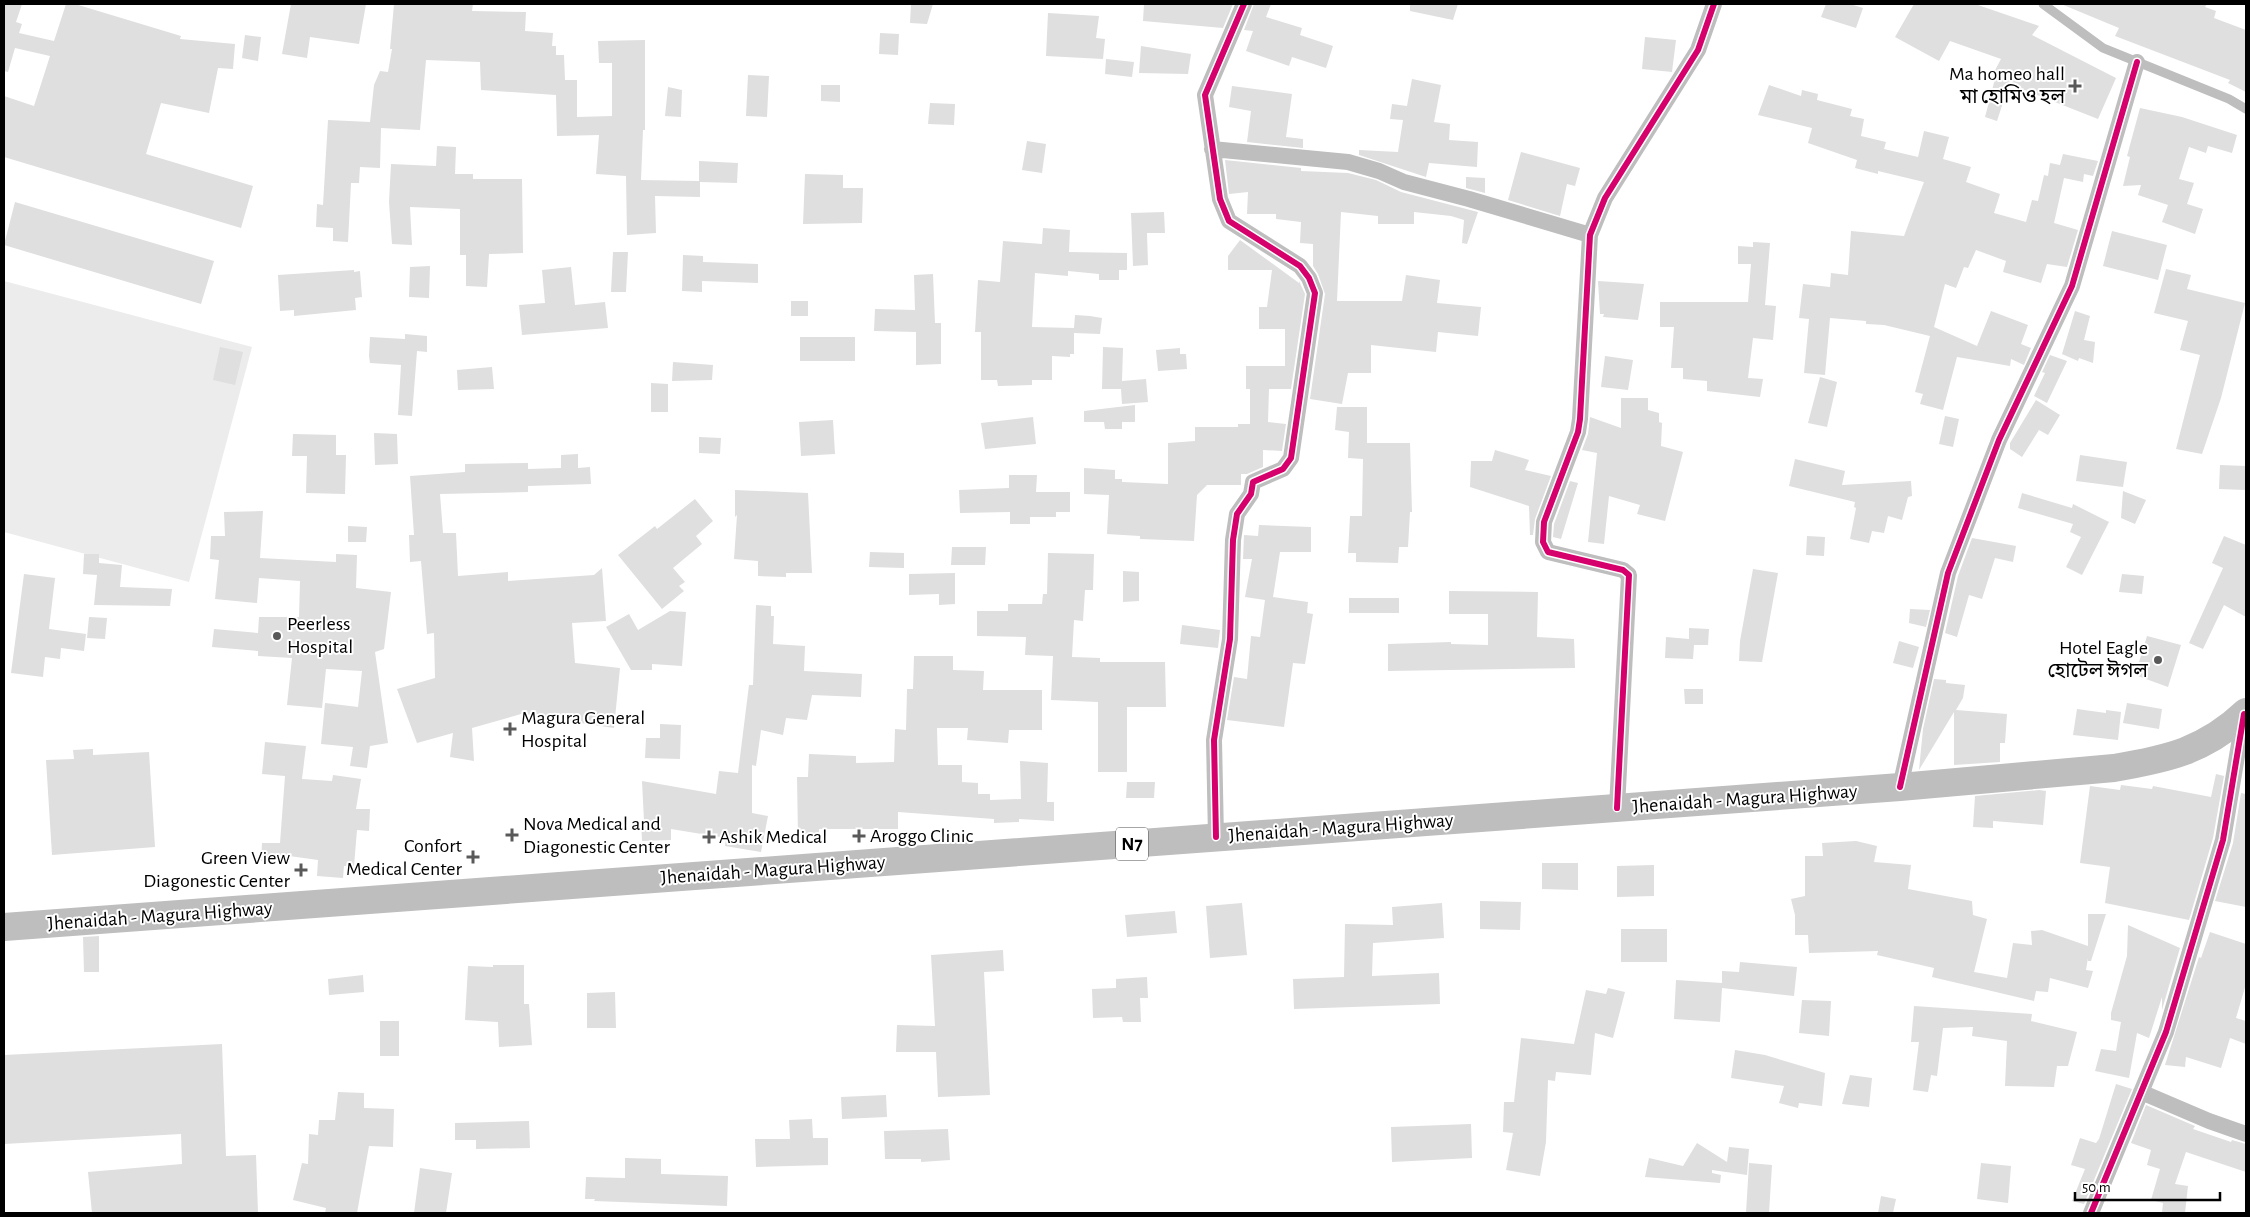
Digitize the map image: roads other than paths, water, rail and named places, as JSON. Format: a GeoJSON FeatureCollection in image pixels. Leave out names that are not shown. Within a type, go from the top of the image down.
{"type":"FeatureCollection","features":[{"type":"Feature","properties":{"kind":"highway","name":"Jhenaidah - Magura Highway"},"geometry":{"type":"LineString","coordinates":[[4,927],[1900,787],[2140,763],[2193,750],[2212,740],[2245,713]]}},
{"type":"Feature","properties":{"kind":"street"},"geometry":{"type":"LineString","coordinates":[[1216,838],[1214,740],[1230,638],[1233,540],[1237,514],[1251,494],[1253,482],[1283,469],[1291,458],[1315,293],[1309,278],[1300,266],[1229,221],[1220,200],[1205,95],[1244,4]]}},
{"type":"Feature","properties":{"kind":"street"},"geometry":{"type":"LineString","coordinates":[[1617,808],[1629,575],[1623,570],[1548,552],[1543,542],[1544,522],[1578,432],[1590,236],[1605,198],[1698,50],[1714,4]]}},
{"type":"Feature","properties":{"kind":"street"},"geometry":{"type":"LineString","coordinates":[[1900,787],[1948,573],[1999,440],[2072,286],[2137,62]]}},
{"type":"Feature","properties":{"kind":"street"},"geometry":{"type":"LineString","coordinates":[[1212,149],[1348,162],[1380,171],[1404,182],[1469,198],[1590,236]]}},
{"type":"Feature","properties":{"kind":"street"},"geometry":{"type":"LineString","coordinates":[[2091,1213],[2166,1032],[2223,840],[2245,713]]}},
{"type":"Feature","properties":{"kind":"street"},"geometry":{"type":"LineString","coordinates":[[2141,1092],[2209,1121],[2246,1134]]}},
{"type":"Feature","properties":{"kind":"lane"},"geometry":{"type":"LineString","coordinates":[[2042,4],[2103,48],[2229,99],[2246,109]]}},
{"type":"Feature","properties":{"kind":"place","name":"Ma homeo hall মা হোমিও হল"},"geometry":{"type":"Point","coordinates":[2075,86]}},
{"type":"Feature","properties":{"kind":"place","name":"Peerless Hospital"},"geometry":{"type":"Point","coordinates":[277,636]}},
{"type":"Feature","properties":{"kind":"place","name":"Hotel Eagle হোটেল ঈগল"},"geometry":{"type":"Point","coordinates":[2158,660]}},
{"type":"Feature","properties":{"kind":"place","name":"Magura General Hospital"},"geometry":{"type":"Point","coordinates":[510,729]}},
{"type":"Feature","properties":{"kind":"place","name":"Nova Medical and Diagonestic Center"},"geometry":{"type":"Point","coordinates":[512,835]}},
{"type":"Feature","properties":{"kind":"place","name":"Aroggo Clinic"},"geometry":{"type":"Point","coordinates":[859,836]}},
{"type":"Feature","properties":{"kind":"place","name":"Ashik Medical"},"geometry":{"type":"Point","coordinates":[709,837]}},
{"type":"Feature","properties":{"kind":"place","name":"Confort Medical Center"},"geometry":{"type":"Point","coordinates":[473,857]}},
{"type":"Feature","properties":{"kind":"place","name":"Green View Diagonestic Center"},"geometry":{"type":"Point","coordinates":[301,870]}}]}
